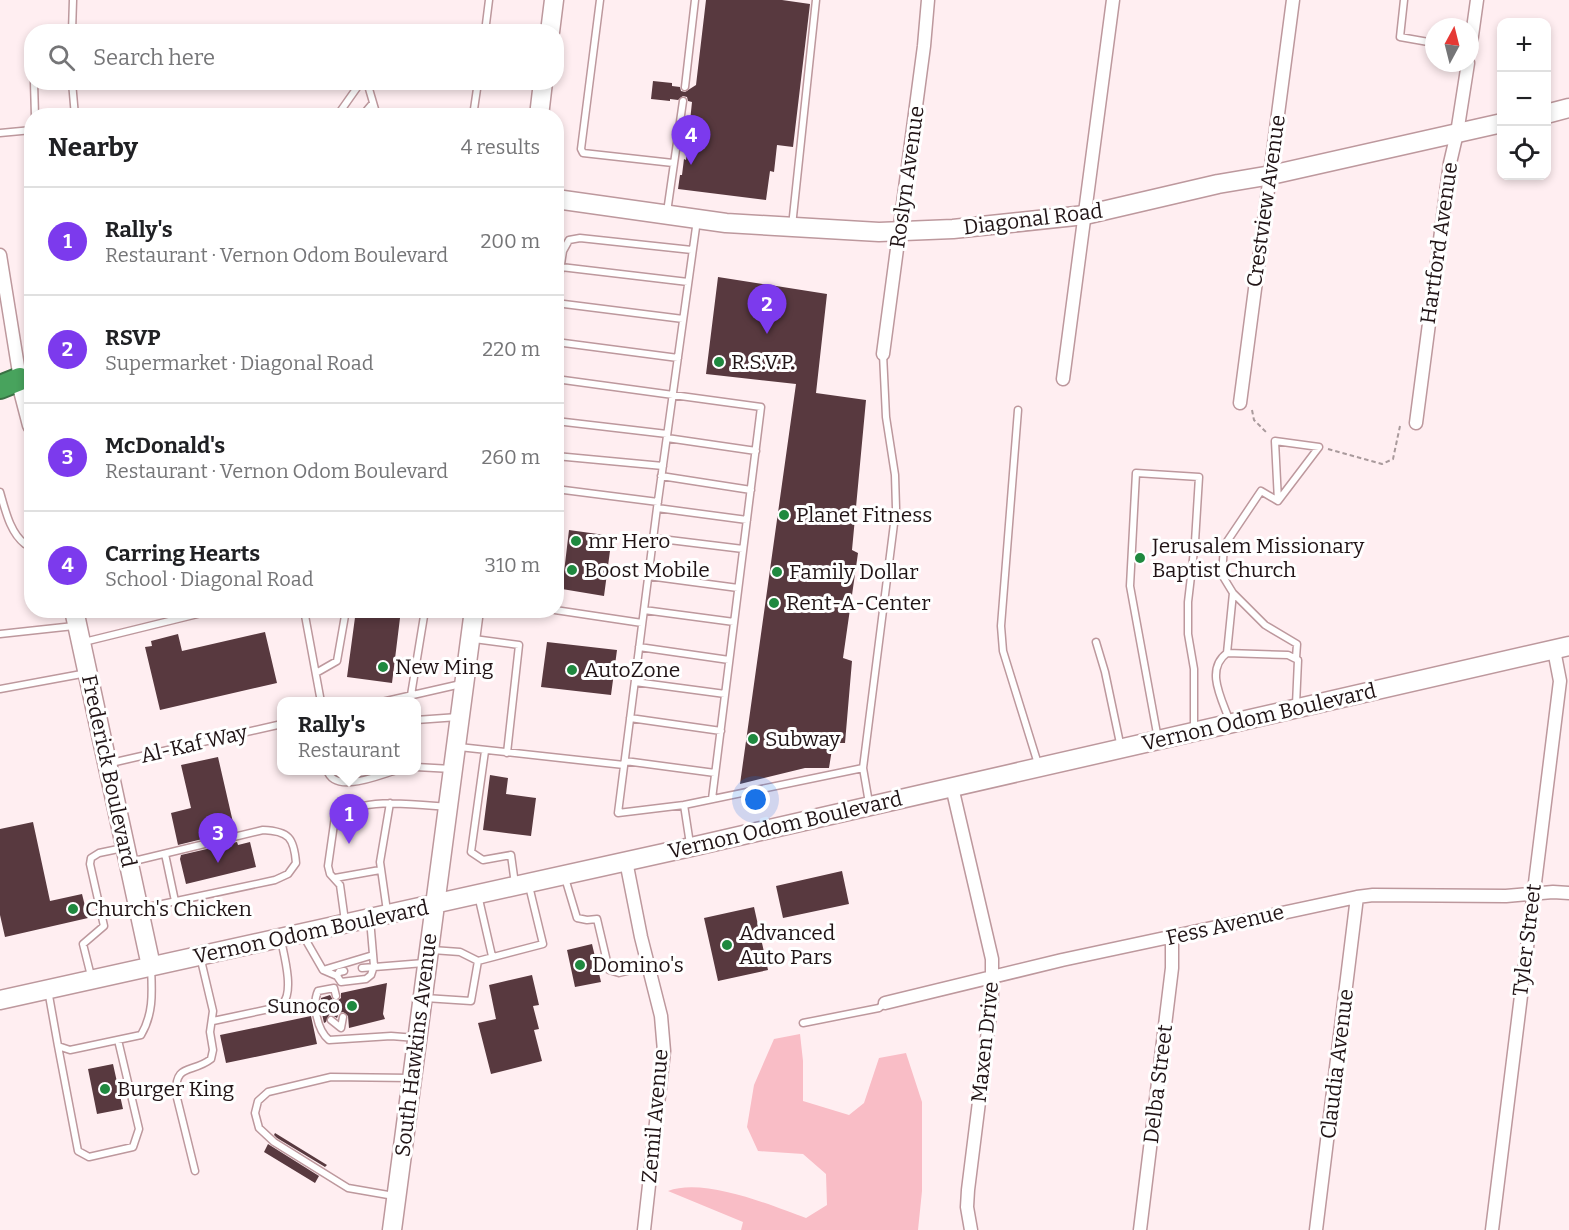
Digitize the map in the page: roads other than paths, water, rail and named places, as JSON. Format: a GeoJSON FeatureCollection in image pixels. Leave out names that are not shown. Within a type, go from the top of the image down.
{"type":"FeatureCollection","features":[{"type":"Feature","properties":{"kind":"street"},"geometry":{"type":"LineString","coordinates":[[551,24],[554,0]]}},
{"type":"Feature","properties":{"kind":"street","name":"Roslyn Avenue"},"geometry":{"type":"LineString","coordinates":[[883,354],[923,58],[928,0]]}},
{"type":"Feature","properties":{"kind":"street"},"geometry":{"type":"LineString","coordinates":[[1064,379],[1113,0]]}},
{"type":"Feature","properties":{"kind":"street","name":"Crestview Avenue"},"geometry":{"type":"LineString","coordinates":[[1246,403],[1293,0]]}},
{"type":"Feature","properties":{"kind":"street"},"geometry":{"type":"LineString","coordinates":[[1474,18],[1477,0]]}},
{"type":"Feature","properties":{"kind":"street","name":"Hartford Avenue"},"geometry":{"type":"LineString","coordinates":[[1416,423],[1450,163],[1467,72]]}},
{"type":"Feature","properties":{"kind":"street"},"geometry":{"type":"LineString","coordinates":[[540,108],[542,90]]}},
{"type":"Feature","properties":{"kind":"street"},"geometry":{"type":"LineString","coordinates":[[1551,113],[1569,108]]}},
{"type":"Feature","properties":{"kind":"street","name":"Diagonal Road"},"geometry":{"type":"LineString","coordinates":[[564,200],[697,219],[792,227],[900,232],[1084,215],[1497,124]]}},
{"type":"Feature","properties":{"kind":"street"},"geometry":{"type":"LineString","coordinates":[[0,255],[13,381],[24,406]]}},
{"type":"Feature","properties":{"kind":"street","name":"South Hawkins Avenue"},"geometry":{"type":"LineString","coordinates":[[392,1230],[473,618]]}},
{"type":"Feature","properties":{"kind":"street","name":"Frederick Boulevard"},"geometry":{"type":"LineString","coordinates":[[80,621],[87,673],[151,966]]}},
{"type":"Feature","properties":{"kind":"street","name":"Vernon Odom Boulevard"},"geometry":{"type":"LineString","coordinates":[[1,997],[48,990],[478,895],[1562,648]]}},
{"type":"Feature","properties":{"kind":"street","name":"Tyler Street"},"geometry":{"type":"LineString","coordinates":[[1492,1230],[1560,681],[1562,648]]}},
{"type":"Feature","properties":{"kind":"street","name":"Maxen Drive"},"geometry":{"type":"LineString","coordinates":[[952,786],[992,959],[993,976],[968,1190],[967,1207],[971,1230]]}},
{"type":"Feature","properties":{"kind":"street","name":"Zemil Avenue"},"geometry":{"type":"LineString","coordinates":[[626,861],[661,1016],[664,1052],[644,1230]]}},
{"type":"Feature","properties":{"kind":"street","name":"Fess Avenue"},"geometry":{"type":"LineString","coordinates":[[885,1003],[993,976],[1357,897],[1569,893]]}},
{"type":"Feature","properties":{"kind":"street","name":"Claudia Avenue"},"geometry":{"type":"LineString","coordinates":[[1316,1230],[1357,897]]}},
{"type":"Feature","properties":{"kind":"street","name":"Delba Street"},"geometry":{"type":"LineString","coordinates":[[1140,1230],[1172,968],[1172,937]]}},
{"type":"Feature","properties":{"kind":"lane"},"geometry":{"type":"LineString","coordinates":[[72,24],[73,0]]}},
{"type":"Feature","properties":{"kind":"lane"},"geometry":{"type":"LineString","coordinates":[[486,24],[489,0]]}},
{"type":"Feature","properties":{"kind":"lane"},"geometry":{"type":"LineString","coordinates":[[600,0],[581,149],[583,153],[673,163]]}},
{"type":"Feature","properties":{"kind":"lane"},"geometry":{"type":"LineString","coordinates":[[685,87],[695,0]]}},
{"type":"Feature","properties":{"kind":"lane"},"geometry":{"type":"LineString","coordinates":[[792,227],[816,0]]}},
{"type":"Feature","properties":{"kind":"lane"},"geometry":{"type":"LineString","coordinates":[[1404,0],[1400,37],[1425,41]]}},
{"type":"Feature","properties":{"kind":"lane"},"geometry":{"type":"LineString","coordinates":[[34,90],[35,108]]}},
{"type":"Feature","properties":{"kind":"lane"},"geometry":{"type":"LineString","coordinates":[[73,90],[74,108]]}},
{"type":"Feature","properties":{"kind":"lane"},"geometry":{"type":"LineString","coordinates":[[343,108],[355,90]]}},
{"type":"Feature","properties":{"kind":"lane"},"geometry":{"type":"LineString","coordinates":[[369,90],[375,108]]}},
{"type":"Feature","properties":{"kind":"lane"},"geometry":{"type":"LineString","coordinates":[[474,108],[477,90]]}},
{"type":"Feature","properties":{"kind":"lane"},"geometry":{"type":"LineString","coordinates":[[667,216],[683,100]]}},
{"type":"Feature","properties":{"kind":"lane"},"geometry":{"type":"LineString","coordinates":[[369,108],[373,103]]}},
{"type":"Feature","properties":{"kind":"lane"},"geometry":{"type":"LineString","coordinates":[[0,133],[24,131]]}},
{"type":"Feature","properties":{"kind":"lane"},"geometry":{"type":"LineString","coordinates":[[697,219],[657,505],[618,813],[684,805],[863,768]]}},
{"type":"Feature","properties":{"kind":"lane"},"geometry":{"type":"LineString","coordinates":[[564,249],[570,240],[580,238],[692,249]]}},
{"type":"Feature","properties":{"kind":"lane"},"geometry":{"type":"LineString","coordinates":[[564,267],[688,282]]}},
{"type":"Feature","properties":{"kind":"lane"},"geometry":{"type":"LineString","coordinates":[[564,304],[683,320]]}},
{"type":"Feature","properties":{"kind":"lane"},"geometry":{"type":"LineString","coordinates":[[564,343],[678,358]]}},
{"type":"Feature","properties":{"kind":"lane"},"geometry":{"type":"LineString","coordinates":[[870,805],[863,768],[896,508],[895,475],[886,417],[883,354]]}},
{"type":"Feature","properties":{"kind":"lane"},"geometry":{"type":"LineString","coordinates":[[564,380],[761,407],[712,799]]}},
{"type":"Feature","properties":{"kind":"lane"},"geometry":{"type":"LineString","coordinates":[[1018,411],[1001,626],[1003,651],[1040,767]]}},
{"type":"Feature","properties":{"kind":"lane"},"geometry":{"type":"LineString","coordinates":[[564,422],[756,451]]}},
{"type":"Feature","properties":{"kind":"lane"},"geometry":{"type":"LineString","coordinates":[[1275,441],[1319,447],[1278,501],[1275,441]]}},
{"type":"Feature","properties":{"kind":"lane"},"geometry":{"type":"LineString","coordinates":[[564,457],[663,466]]}},
{"type":"Feature","properties":{"kind":"lane"},"geometry":{"type":"LineString","coordinates":[[1158,740],[1130,586],[1136,473],[1199,477],[1188,602],[1188,634],[1194,669],[1195,731]]}},
{"type":"Feature","properties":{"kind":"lane"},"geometry":{"type":"LineString","coordinates":[[661,476],[751,490]]}},
{"type":"Feature","properties":{"kind":"lane"},"geometry":{"type":"LineString","coordinates":[[564,490],[747,520]]}},
{"type":"Feature","properties":{"kind":"lane"},"geometry":{"type":"LineString","coordinates":[[1278,501],[1262,491],[1224,546],[1222,574],[1233,593],[1265,625],[1297,644],[1296,708]]}},
{"type":"Feature","properties":{"kind":"lane"},"geometry":{"type":"LineString","coordinates":[[0,492],[8,518],[18,539],[24,543]]}},
{"type":"Feature","properties":{"kind":"lane"},"geometry":{"type":"LineString","coordinates":[[653,538],[743,549]]}},
{"type":"Feature","properties":{"kind":"lane"},"geometry":{"type":"LineString","coordinates":[[648,576],[738,588]]}},
{"type":"Feature","properties":{"kind":"lane"},"geometry":{"type":"LineString","coordinates":[[1231,723],[1215,680],[1219,660],[1227,652],[1233,593]]}},
{"type":"Feature","properties":{"kind":"lane"},"geometry":{"type":"LineString","coordinates":[[644,610],[734,622]]}},
{"type":"Feature","properties":{"kind":"lane"},"geometry":{"type":"LineString","coordinates":[[564,611],[642,623]]}},
{"type":"Feature","properties":{"kind":"lane"},"geometry":{"type":"LineString","coordinates":[[0,634],[80,621],[117,618]]}},
{"type":"Feature","properties":{"kind":"lane"},"geometry":{"type":"LineString","coordinates":[[306,618],[320,697]]}},
{"type":"Feature","properties":{"kind":"lane"},"geometry":{"type":"LineString","coordinates":[[316,673],[337,661],[345,618]]}},
{"type":"Feature","properties":{"kind":"lane"},"geometry":{"type":"LineString","coordinates":[[411,695],[424,618]]}},
{"type":"Feature","properties":{"kind":"lane"},"geometry":{"type":"LineString","coordinates":[[470,639],[519,645],[507,753]]}},
{"type":"Feature","properties":{"kind":"lane"},"geometry":{"type":"LineString","coordinates":[[1096,642],[1105,672],[1121,748]]}},
{"type":"Feature","properties":{"kind":"lane"},"geometry":{"type":"LineString","coordinates":[[639,647],[729,660]]}},
{"type":"Feature","properties":{"kind":"lane"},"geometry":{"type":"LineString","coordinates":[[1227,652],[1288,655],[1296,658]]}},
{"type":"Feature","properties":{"kind":"lane"},"geometry":{"type":"LineString","coordinates":[[0,688],[87,673]]}},
{"type":"Feature","properties":{"kind":"lane"},"geometry":{"type":"LineString","coordinates":[[635,682],[725,694]]}},
{"type":"Feature","properties":{"kind":"lane"},"geometry":{"type":"LineString","coordinates":[[403,697],[464,683]]}},
{"type":"Feature","properties":{"kind":"lane"},"geometry":{"type":"LineString","coordinates":[[421,720],[460,717]]}},
{"type":"Feature","properties":{"kind":"lane"},"geometry":{"type":"LineString","coordinates":[[630,718],[720,730]]}},
{"type":"Feature","properties":{"kind":"lane","name":"Al-Kaf Way"},"geometry":{"type":"LineString","coordinates":[[107,764],[277,725]]}},
{"type":"Feature","properties":{"kind":"lane"},"geometry":{"type":"LineString","coordinates":[[456,747],[715,773]]}},
{"type":"Feature","properties":{"kind":"lane"},"geometry":{"type":"LineString","coordinates":[[363,971],[427,956],[460,952],[478,961],[543,944],[511,855],[483,860],[471,852],[484,751]]}},
{"type":"Feature","properties":{"kind":"lane"},"geometry":{"type":"LineString","coordinates":[[421,767],[453,769]]}},
{"type":"Feature","properties":{"kind":"lane"},"geometry":{"type":"LineString","coordinates":[[328,775],[337,783],[350,783],[381,775]]}},
{"type":"Feature","properties":{"kind":"lane"},"geometry":{"type":"LineString","coordinates":[[346,924],[340,885],[330,874],[328,866],[335,817],[343,812],[402,802],[447,808]]}},
{"type":"Feature","properties":{"kind":"lane"},"geometry":{"type":"LineString","coordinates":[[302,933],[323,970],[342,975],[341,982],[366,979],[374,968],[373,955],[379,917],[380,870],[390,803]]}},
{"type":"Feature","properties":{"kind":"lane"},"geometry":{"type":"LineString","coordinates":[[684,805],[691,847]]}},
{"type":"Feature","properties":{"kind":"lane"},"geometry":{"type":"LineString","coordinates":[[92,980],[83,944],[104,926],[90,864],[91,858],[99,853],[165,854],[263,830],[287,835],[295,846],[296,863],[288,874],[275,880],[139,909]]}},
{"type":"Feature","properties":{"kind":"lane"},"geometry":{"type":"LineString","coordinates":[[165,854],[175,901]]}},
{"type":"Feature","properties":{"kind":"lane"},"geometry":{"type":"LineString","coordinates":[[335,878],[380,870]]}},
{"type":"Feature","properties":{"kind":"lane"},"geometry":{"type":"LineString","coordinates":[[564,875],[577,918],[597,919],[609,970],[619,973],[649,966]]}},
{"type":"Feature","properties":{"kind":"lane"},"geometry":{"type":"LineString","coordinates":[[478,895],[492,956]]}},
{"type":"Feature","properties":{"kind":"lane"},"geometry":{"type":"LineString","coordinates":[[213,1021],[274,1008],[282,1004],[288,993],[288,983],[281,938]]}},
{"type":"Feature","properties":{"kind":"lane"},"geometry":{"type":"LineString","coordinates":[[323,970],[373,955]]}},
{"type":"Feature","properties":{"kind":"lane"},"geometry":{"type":"LineString","coordinates":[[195,1172],[176,1094],[176,1083],[179,1073],[204,1064],[211,1059],[213,1050],[210,1032],[213,1011],[200,956]]}},
{"type":"Feature","properties":{"kind":"lane"},"geometry":{"type":"LineString","coordinates":[[422,998],[471,1001],[478,961]]}},
{"type":"Feature","properties":{"kind":"lane"},"geometry":{"type":"LineString","coordinates":[[58,1046],[70,1050],[141,1035],[147,1024],[152,1002],[151,966]]}},
{"type":"Feature","properties":{"kind":"lane"},"geometry":{"type":"LineString","coordinates":[[325,998],[330,973]]}},
{"type":"Feature","properties":{"kind":"lane"},"geometry":{"type":"LineString","coordinates":[[336,996],[334,988],[326,989],[318,991],[314,1001],[321,1028],[329,1040],[391,1036],[417,1038]]}},
{"type":"Feature","properties":{"kind":"lane"},"geometry":{"type":"LineString","coordinates":[[48,990],[78,1151],[89,1157],[133,1147],[140,1129],[118,1040]]}},
{"type":"Feature","properties":{"kind":"lane"},"geometry":{"type":"LineString","coordinates":[[803,1023],[879,1008],[885,1003]]}},
{"type":"Feature","properties":{"kind":"lane"},"geometry":{"type":"LineString","coordinates":[[343,1017],[341,1028],[344,1039]]}},
{"type":"Feature","properties":{"kind":"lane"},"geometry":{"type":"LineString","coordinates":[[331,1020],[341,1028]]}},
{"type":"Feature","properties":{"kind":"lane"},"geometry":{"type":"LineString","coordinates":[[396,1196],[348,1188],[274,1142],[258,1128],[255,1113],[258,1101],[268,1092],[330,1077],[411,1078]]}},
{"type":"Feature","properties":{"kind":"place","name":"Carring Hearts"},"geometry":{"type":"Point","coordinates":[691,165]}},
{"type":"Feature","properties":{"kind":"place","name":"RSVP"},"geometry":{"type":"Point","coordinates":[767,334]}},
{"type":"Feature","properties":{"kind":"place","name":"R.S.V.P."},"geometry":{"type":"Point","coordinates":[719,362]}},
{"type":"Feature","properties":{"kind":"place","name":"Planet Fitness"},"geometry":{"type":"Point","coordinates":[784,515]}},
{"type":"Feature","properties":{"kind":"place","name":"mr Hero"},"geometry":{"type":"Point","coordinates":[576,541]}},
{"type":"Feature","properties":{"kind":"place","name":"Jerusalem Missionary Baptist Church"},"geometry":{"type":"Point","coordinates":[1140,558]}},
{"type":"Feature","properties":{"kind":"place","name":"Boost Mobile"},"geometry":{"type":"Point","coordinates":[572,570]}},
{"type":"Feature","properties":{"kind":"place","name":"Family Dollar"},"geometry":{"type":"Point","coordinates":[777,572]}},
{"type":"Feature","properties":{"kind":"place","name":"Rent-A-Center"},"geometry":{"type":"Point","coordinates":[774,603]}},
{"type":"Feature","properties":{"kind":"place","name":"New Ming"},"geometry":{"type":"Point","coordinates":[383,667]}},
{"type":"Feature","properties":{"kind":"place","name":"AutoZone"},"geometry":{"type":"Point","coordinates":[572,670]}},
{"type":"Feature","properties":{"kind":"place","name":"Subway"},"geometry":{"type":"Point","coordinates":[753,739]}},
{"type":"Feature","properties":{"kind":"place","name":"Rally's"},"geometry":{"type":"Point","coordinates":[349,844]}},
{"type":"Feature","properties":{"kind":"place","name":"McDonald's"},"geometry":{"type":"Point","coordinates":[218,863]}},
{"type":"Feature","properties":{"kind":"place","name":"Church's Chicken"},"geometry":{"type":"Point","coordinates":[73,909]}},
{"type":"Feature","properties":{"kind":"place","name":"Advanced Auto Pars"},"geometry":{"type":"Point","coordinates":[727,945]}},
{"type":"Feature","properties":{"kind":"place","name":"Domino's"},"geometry":{"type":"Point","coordinates":[580,965]}},
{"type":"Feature","properties":{"kind":"place","name":"Sunoco"},"geometry":{"type":"Point","coordinates":[352,1006]}},
{"type":"Feature","properties":{"kind":"place","name":"Burger King"},"geometry":{"type":"Point","coordinates":[105,1089]}}]}
